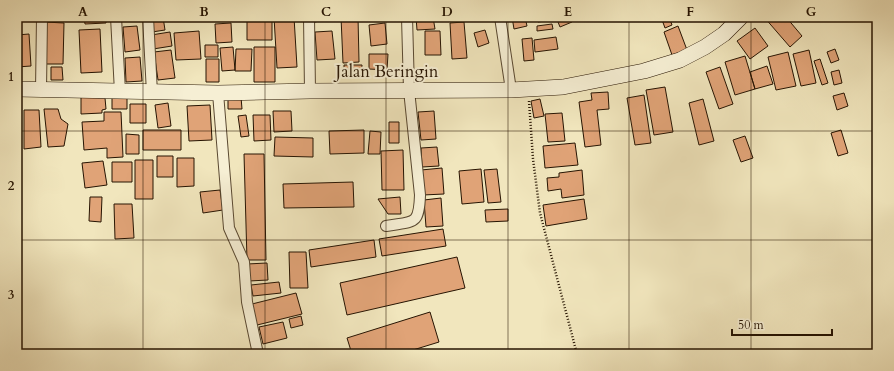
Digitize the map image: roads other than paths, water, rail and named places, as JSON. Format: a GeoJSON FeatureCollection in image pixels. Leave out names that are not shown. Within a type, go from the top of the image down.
{"type":"FeatureCollection","features":[{"type":"Feature","properties":{"kind":"street"},"geometry":{"type":"LineString","coordinates":[[41,90],[42,17]]}},
{"type":"Feature","properties":{"kind":"street"},"geometry":{"type":"LineString","coordinates":[[116,17],[120,92]]}},
{"type":"Feature","properties":{"kind":"street"},"geometry":{"type":"LineString","coordinates":[[148,17],[152,93]]}},
{"type":"Feature","properties":{"kind":"street"},"geometry":{"type":"LineString","coordinates":[[309,17],[310,91]]}},
{"type":"Feature","properties":{"kind":"street"},"geometry":{"type":"LineString","coordinates":[[386,226],[413,221],[419,212],[420,195],[409,90],[407,17]]}},
{"type":"Feature","properties":{"kind":"street"},"geometry":{"type":"LineString","coordinates":[[500,17],[512,90]]}},
{"type":"Feature","properties":{"kind":"street","name":"Jalan Beringin"},"geometry":{"type":"LineString","coordinates":[[17,89],[218,94],[310,91],[512,90],[570,86],[644,71],[680,60],[724,34],[740,17]]}},
{"type":"Feature","properties":{"kind":"street"},"geometry":{"type":"LineString","coordinates":[[218,94],[229,228],[244,262],[247,302],[258,354]]}}]}
